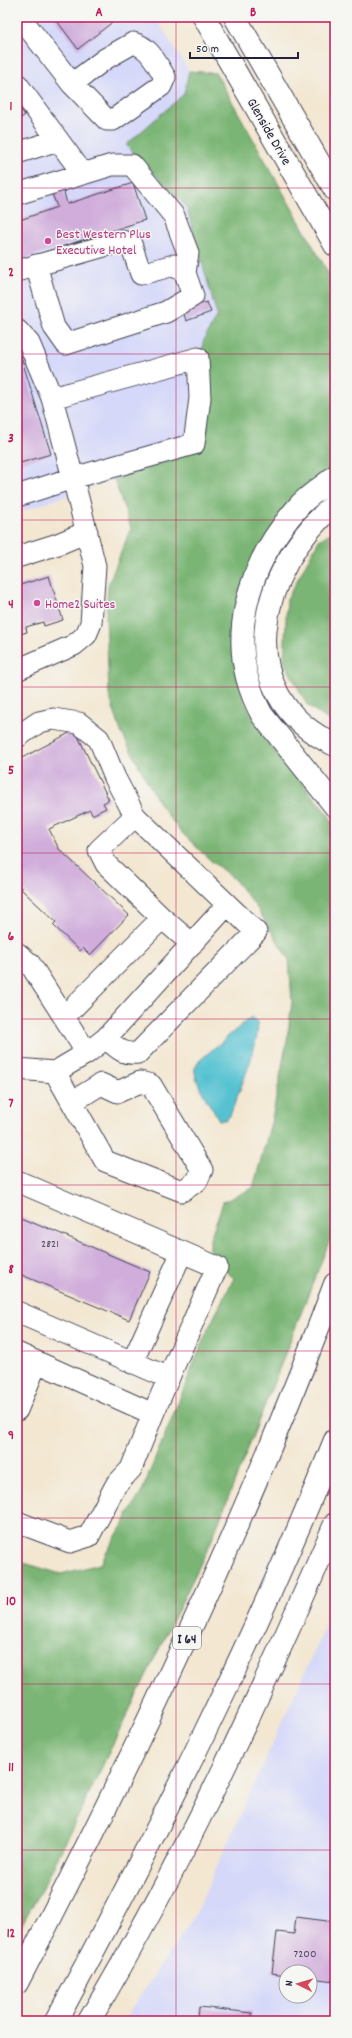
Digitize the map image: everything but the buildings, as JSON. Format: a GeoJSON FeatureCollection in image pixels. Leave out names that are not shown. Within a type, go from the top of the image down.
{"type":"FeatureCollection","features":[{"type":"Feature","properties":{"kind":"main road","name":"Glenside Drive"},"geometry":{"type":"LineString","coordinates":[[204,17],[335,245]]}},
{"type":"Feature","properties":{"kind":"main road","name":"Glenside Drive"},"geometry":{"type":"LineString","coordinates":[[235,17],[335,190]]}},
{"type":"Feature","properties":{"kind":"main road"},"geometry":{"type":"LineString","coordinates":[[334,477],[299,506],[269,546],[254,579],[247,603],[242,629],[242,650],[253,699],[262,715],[335,806]]}},
{"type":"Feature","properties":{"kind":"main road"},"geometry":{"type":"LineString","coordinates":[[335,504],[308,530],[297,545],[282,572],[271,598],[265,622],[264,645],[272,684],[282,702],[306,729],[335,745]]}},
{"type":"Feature","properties":{"kind":"main road","name":"I 64"},"geometry":{"type":"LineString","coordinates":[[17,1983],[92,1840],[154,1711],[234,1532],[335,1284]]}},
{"type":"Feature","properties":{"kind":"main road"},"geometry":{"type":"LineString","coordinates":[[56,2021],[130,1884],[178,1789],[246,1646],[335,1440]]}},
{"type":"Feature","properties":{"kind":"main road"},"geometry":{"type":"LineString","coordinates":[[89,2021],[147,1918],[224,1770],[335,1524]]}},
{"type":"Feature","properties":{"kind":"lane"},"geometry":{"type":"LineString","coordinates":[[20,17],[72,84]]}},
{"type":"Feature","properties":{"kind":"lane"},"geometry":{"type":"LineString","coordinates":[[17,84],[83,174]]}},
{"type":"Feature","properties":{"kind":"lane"},"geometry":{"type":"LineString","coordinates":[[17,153],[58,140]]}},
{"type":"Feature","properties":{"kind":"lane"},"geometry":{"type":"LineString","coordinates":[[17,194],[112,165],[132,165],[174,216],[188,253],[185,273],[193,296],[166,312],[66,344],[54,327],[26,268],[122,241],[130,244],[141,274],[174,265],[185,273]]}},
{"type":"Feature","properties":{"kind":"lane"},"geometry":{"type":"LineString","coordinates":[[17,330],[29,343],[52,398],[95,566],[91,623],[86,635],[74,645],[17,670]]}},
{"type":"Feature","properties":{"kind":"lane"},"geometry":{"type":"LineString","coordinates":[[17,496],[73,478],[194,444],[200,398],[198,358],[52,398]]}},
{"type":"Feature","properties":{"kind":"lane"},"geometry":{"type":"LineString","coordinates":[[17,557],[58,544],[87,532]]}},
{"type":"Feature","properties":{"kind":"lane"},"geometry":{"type":"LineString","coordinates":[[17,737],[39,722],[53,719],[79,723],[99,739],[115,778],[135,816],[256,932],[138,1053],[130,1054],[120,1051],[106,1038]]}},
{"type":"Feature","properties":{"kind":"lane"},"geometry":{"type":"LineString","coordinates":[[135,816],[99,850],[106,864],[162,918],[192,944]]}},
{"type":"Feature","properties":{"kind":"lane"},"geometry":{"type":"LineString","coordinates":[[17,1069],[55,1072],[87,1053],[106,1038],[227,905]]}},
{"type":"Feature","properties":{"kind":"lane"},"geometry":{"type":"LineString","coordinates":[[64,1017],[162,918]]}},
{"type":"Feature","properties":{"kind":"lane"},"geometry":{"type":"LineString","coordinates":[[17,953],[30,964],[87,1053]]}},
{"type":"Feature","properties":{"kind":"lane"},"geometry":{"type":"LineString","coordinates":[[55,1072],[105,1161],[182,1191],[197,1181],[202,1170],[151,1085],[140,1082],[118,1092],[101,1084],[72,1102]]}},
{"type":"Feature","properties":{"kind":"lane"},"geometry":{"type":"LineString","coordinates":[[17,1181],[217,1267],[168,1378],[131,1469],[116,1486],[89,1536],[70,1542],[17,1522]]}},
{"type":"Feature","properties":{"kind":"lane"},"geometry":{"type":"LineString","coordinates":[[132,1363],[182,1252]]}},
{"type":"Feature","properties":{"kind":"lane"},"geometry":{"type":"LineString","coordinates":[[17,1312],[168,1378]]}},
{"type":"Feature","properties":{"kind":"lane"},"geometry":{"type":"LineString","coordinates":[[17,1353],[153,1414]]}},
{"type":"Feature","properties":{"kind":"lane"},"geometry":{"type":"LineString","coordinates":[[17,1410],[37,1362]]}},
{"type":"Feature","properties":{"kind":"shaded area"},"geometry":{"type":"Polygon","coordinates":[[[17,17],[155,17],[189,71],[184,94],[126,145],[186,206],[217,315],[203,342],[200,449],[17,513],[17,17]]]}},
{"type":"Feature","properties":{"kind":"shaded area"},"geometry":{"type":"Polygon","coordinates":[[[335,1605],[335,2021],[123,2021],[195,1915],[335,1605]]]}},
{"type":"Feature","properties":{"kind":"green space"},"geometry":{"type":"Polygon","coordinates":[[[189,71],[216,73],[335,285],[335,468],[262,545],[244,701],[264,737],[329,816],[335,826],[335,1227],[211,1542],[50,1874],[17,1933],[17,1573],[24,1563],[61,1574],[100,1564],[142,1491],[208,1329],[234,1278],[210,1259],[210,1239],[223,1202],[253,1188],[272,1119],[287,1040],[292,1002],[289,960],[257,908],[234,879],[210,860],[180,831],[160,805],[121,732],[109,695],[106,615],[108,585],[131,528],[114,479],[200,449],[203,342],[217,315],[186,206],[126,145],[184,94],[189,71]]]}},
{"type":"Feature","properties":{"kind":"green space"},"geometry":{"type":"Polygon","coordinates":[[[335,530],[335,725],[307,705],[284,661],[287,599],[319,540],[335,530]]]}},
{"type":"Feature","properties":{"kind":"water"},"geometry":{"type":"Polygon","coordinates":[[[251,1017],[257,1021],[258,1030],[248,1068],[230,1116],[225,1120],[219,1120],[198,1083],[195,1068],[199,1061],[251,1017]]]}},
{"type":"Feature","properties":{"kind":"place","name":"Best Western Plus Executive Hotel"},"geometry":{"type":"Point","coordinates":[48,241]}},
{"type":"Feature","properties":{"kind":"place","name":"Home2 Suites"},"geometry":{"type":"Point","coordinates":[37,603]}}]}
